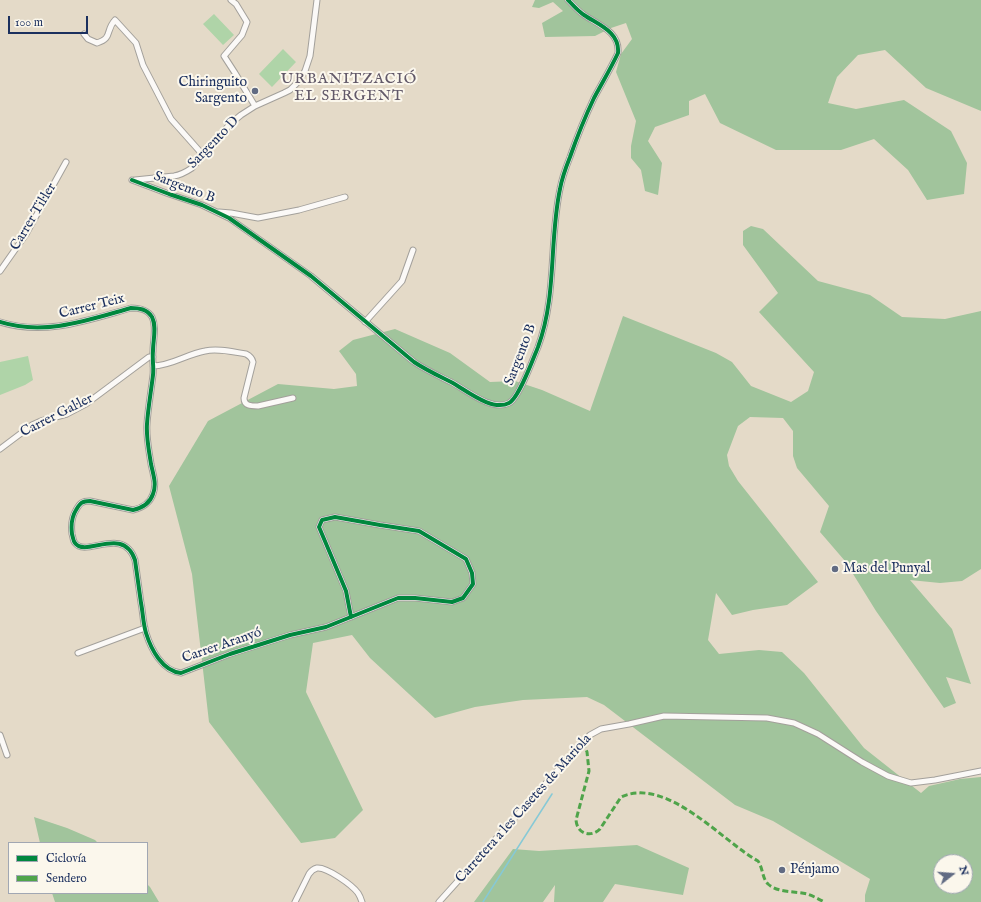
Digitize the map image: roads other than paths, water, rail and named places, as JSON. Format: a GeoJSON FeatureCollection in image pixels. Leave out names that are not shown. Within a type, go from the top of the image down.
{"type":"FeatureCollection","features":[{"type":"Feature","properties":{"kind":"street"},"geometry":{"type":"LineString","coordinates":[[232,0],[247,22],[242,35],[224,56],[255,106]]}},
{"type":"Feature","properties":{"kind":"street","name":"Sargento D"},"geometry":{"type":"LineString","coordinates":[[132,180],[166,178],[180,175],[192,168],[230,124],[241,115],[255,106],[284,93],[294,86],[302,77],[310,56],[317,0]]}},
{"type":"Feature","properties":{"kind":"street","name":"Sargento B"},"geometry":{"type":"LineString","coordinates":[[132,180],[202,205],[235,222],[310,276],[414,362],[476,397],[492,404],[508,404],[516,396],[535,356],[546,321],[550,292],[556,217],[560,189],[564,175],[585,117],[618,53],[618,41],[611,33],[582,14],[568,0]]}},
{"type":"Feature","properties":{"kind":"street"},"geometry":{"type":"LineString","coordinates":[[84,34],[88,39],[96,43],[103,41],[107,37],[111,24],[115,20],[136,43],[143,65],[171,119],[203,154]]}},
{"type":"Feature","properties":{"kind":"street","name":"Carrer Til·ler"},"geometry":{"type":"LineString","coordinates":[[0,271],[29,229],[66,162]]}},
{"type":"Feature","properties":{"kind":"street"},"geometry":{"type":"LineString","coordinates":[[216,212],[232,213],[258,218],[299,210],[345,197]]}},
{"type":"Feature","properties":{"kind":"street"},"geometry":{"type":"LineString","coordinates":[[365,322],[402,281],[414,250]]}},
{"type":"Feature","properties":{"kind":"street","name":"Carrer Teix"},"geometry":{"type":"LineString","coordinates":[[0,322],[29,327],[60,327],[131,308],[139,308],[149,313],[152,318],[154,330],[153,354]]}},
{"type":"Feature","properties":{"kind":"street"},"geometry":{"type":"LineString","coordinates":[[153,366],[165,365],[205,351],[214,350],[246,354],[252,359],[253,362],[244,398],[244,402],[247,405],[258,406],[293,398]]}},
{"type":"Feature","properties":{"kind":"street","name":"Carrer Aranyó"},"geometry":{"type":"LineString","coordinates":[[153,354],[153,373],[147,425],[151,464],[155,479],[154,491],[150,501],[139,509],[133,510],[84,501],[79,505],[75,512],[71,527],[75,544],[79,546],[84,548],[106,543],[116,543],[123,545],[133,554],[146,633],[152,649],[159,660],[168,668],[176,672],[181,672],[290,634],[326,627],[351,617],[398,598],[415,598],[452,602],[463,598],[473,584],[472,573],[466,559],[419,531],[380,526],[335,517],[322,520],[319,526],[346,591],[351,617]]}},
{"type":"Feature","properties":{"kind":"street","name":"Carrer Gal·ler"},"geometry":{"type":"LineString","coordinates":[[0,449],[32,425],[67,414],[81,406],[153,354]]}},
{"type":"Feature","properties":{"kind":"street"},"geometry":{"type":"LineString","coordinates":[[78,653],[145,628]]}},
{"type":"Feature","properties":{"kind":"street","name":"Carretera a les Casetes de Mariola"},"geometry":{"type":"LineString","coordinates":[[439,902],[583,742],[590,735],[601,728],[629,724],[664,716],[767,718],[794,723],[818,734],[862,762],[888,776],[911,783],[981,771]]}},
{"type":"Feature","properties":{"kind":"street"},"geometry":{"type":"LineString","coordinates":[[0,735],[7,755]]}},
{"type":"Feature","properties":{"kind":"street"},"geometry":{"type":"LineString","coordinates":[[296,902],[309,874],[312,870],[317,868],[324,869],[344,880],[353,887],[362,902]]}},
{"type":"Feature","properties":{"kind":"waterway"},"geometry":{"type":"LineString","coordinates":[[483,902],[552,794]]}},
{"type":"Feature","properties":{"kind":"place","name":"Chiringuito Sargento"},"geometry":{"type":"Point","coordinates":[255,91]}},
{"type":"Feature","properties":{"kind":"place","name":"Mas del Punyal"},"geometry":{"type":"Point","coordinates":[835,569]}},
{"type":"Feature","properties":{"kind":"place","name":"Pénjamo"},"geometry":{"type":"Point","coordinates":[782,870]}},
{"type":"Feature","properties":{"kind":"district","name":"URBANITZACIÓ EL SERGENT"},"geometry":{"type":"Point","coordinates":[349,88]}}]}
